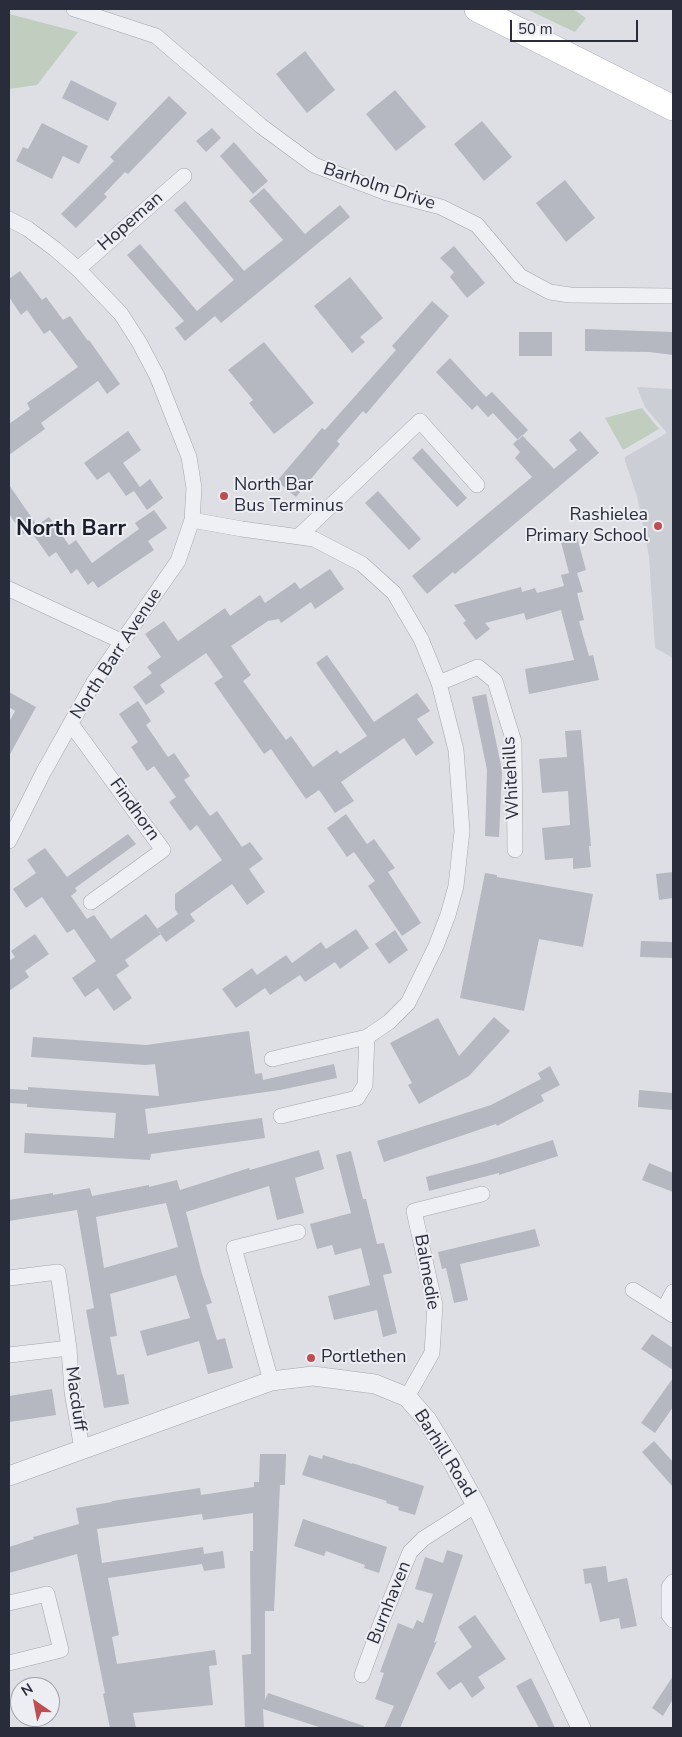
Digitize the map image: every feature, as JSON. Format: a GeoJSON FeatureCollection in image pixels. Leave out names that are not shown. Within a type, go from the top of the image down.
{"type":"FeatureCollection","features":[{"type":"Feature","properties":{"kind":"main road"},"geometry":{"type":"LineString","coordinates":[[477,9],[673,108]]}},
{"type":"Feature","properties":{"kind":"street","name":"Barholm Drive"},"geometry":{"type":"LineString","coordinates":[[74,9],[156,36],[261,126],[314,165],[387,193],[441,207],[477,225],[520,276],[550,292],[570,295],[673,296]]}},
{"type":"Feature","properties":{"kind":"street","name":"Hopeman"},"geometry":{"type":"LineString","coordinates":[[78,269],[184,176]]}},
{"type":"Feature","properties":{"kind":"street","name":"North Barr Avenue"},"geometry":{"type":"LineString","coordinates":[[9,219],[28,229],[49,244],[78,269],[121,314],[139,342],[157,376],[189,457],[194,488],[192,520],[178,561],[94,682],[43,773],[9,841]]}},
{"type":"Feature","properties":{"kind":"street"},"geometry":{"type":"LineString","coordinates":[[299,536],[420,421],[477,485]]}},
{"type":"Feature","properties":{"kind":"street"},"geometry":{"type":"LineString","coordinates":[[192,520],[314,539],[362,564],[394,593],[422,639],[440,683],[456,750],[462,831],[456,886],[448,915],[436,946],[408,1003],[389,1022],[367,1038],[272,1058]]}},
{"type":"Feature","properties":{"kind":"street"},"geometry":{"type":"LineString","coordinates":[[9,589],[123,642]]}},
{"type":"Feature","properties":{"kind":"street","name":"Whitehills"},"geometry":{"type":"LineString","coordinates":[[440,683],[478,667],[495,681],[514,742],[515,850]]}},
{"type":"Feature","properties":{"kind":"street","name":"Findhorn"},"geometry":{"type":"LineString","coordinates":[[71,724],[162,850],[91,902]]}},
{"type":"Feature","properties":{"kind":"street"},"geometry":{"type":"LineString","coordinates":[[281,1116],[357,1098],[365,1085],[367,1038]]}},
{"type":"Feature","properties":{"kind":"street","name":"Balmedie"},"geometry":{"type":"LineString","coordinates":[[407,1397],[432,1353],[435,1305],[414,1210],[482,1194]]}},
{"type":"Feature","properties":{"kind":"street"},"geometry":{"type":"LineString","coordinates":[[271,1381],[234,1248],[298,1232]]}},
{"type":"Feature","properties":{"kind":"street","name":"Macduff"},"geometry":{"type":"LineString","coordinates":[[9,1278],[58,1272],[69,1348],[72,1392],[82,1449]]}},
{"type":"Feature","properties":{"kind":"street"},"geometry":{"type":"LineString","coordinates":[[633,1290],[668,1312],[673,1292]]}},
{"type":"Feature","properties":{"kind":"street","name":"Macduff"},"geometry":{"type":"LineString","coordinates":[[9,1355],[69,1348]]}},
{"type":"Feature","properties":{"kind":"street","name":"Barhill Road"},"geometry":{"type":"LineString","coordinates":[[9,1476],[271,1381],[312,1376],[375,1384],[407,1397],[427,1420],[476,1504],[581,1728]]}},
{"type":"Feature","properties":{"kind":"street","name":"Burnhaven"},"geometry":{"type":"LineString","coordinates":[[362,1675],[410,1552],[424,1538],[476,1504]]}},
{"type":"Feature","properties":{"kind":"street"},"geometry":{"type":"LineString","coordinates":[[673,1582],[669,1587],[669,1616],[673,1620]]}},
{"type":"Feature","properties":{"kind":"street"},"geometry":{"type":"LineString","coordinates":[[9,1603],[47,1594],[61,1650],[9,1663]]}},
{"type":"Feature","properties":{"kind":"shaded area","name":"Rashielea Primary School"},"geometry":{"type":"Polygon","coordinates":[[[637,387],[673,389],[673,658],[655,648],[649,556],[637,496],[625,461],[625,457],[667,433],[645,407],[637,387]]]}},
{"type":"Feature","properties":{"kind":"green space"},"geometry":{"type":"Polygon","coordinates":[[[526,9],[573,9],[586,18],[575,32],[526,9]]]}},
{"type":"Feature","properties":{"kind":"green space"},"geometry":{"type":"Polygon","coordinates":[[[9,14],[78,32],[37,85],[9,89],[9,14]]]}},
{"type":"Feature","properties":{"kind":"green space"},"geometry":{"type":"Polygon","coordinates":[[[642,408],[659,429],[623,450],[605,418],[642,408]]]}},
{"type":"Feature","properties":{"kind":"building"},"geometry":{"type":"Polygon","coordinates":[[[305,51],[335,90],[307,113],[276,74],[305,51]]]}},
{"type":"Feature","properties":{"kind":"building"},"geometry":{"type":"Polygon","coordinates":[[[71,80],[117,103],[108,121],[62,98],[71,80]]]}},
{"type":"Feature","properties":{"kind":"building"},"geometry":{"type":"Polygon","coordinates":[[[395,90],[426,127],[396,151],[366,114],[395,90]]]}},
{"type":"Feature","properties":{"kind":"building"},"geometry":{"type":"Polygon","coordinates":[[[169,96],[187,113],[128,174],[125,172],[104,194],[107,197],[76,228],[61,214],[114,161],[110,157],[169,96]]]}},
{"type":"Feature","properties":{"kind":"building"},"geometry":{"type":"Polygon","coordinates":[[[482,121],[512,157],[484,181],[454,144],[482,121]]]}},
{"type":"Feature","properties":{"kind":"building"},"geometry":{"type":"Polygon","coordinates":[[[42,123],[88,146],[79,164],[63,156],[52,179],[16,161],[23,147],[28,149],[42,123]]]}},
{"type":"Feature","properties":{"kind":"building"},"geometry":{"type":"Polygon","coordinates":[[[212,128],[221,138],[206,152],[196,141],[212,128]]]}},
{"type":"Feature","properties":{"kind":"building"},"geometry":{"type":"Polygon","coordinates":[[[234,142],[268,181],[253,194],[220,156],[234,142]]]}},
{"type":"Feature","properties":{"kind":"building"},"geometry":{"type":"Polygon","coordinates":[[[565,180],[595,218],[566,242],[536,203],[565,180]]]}},
{"type":"Feature","properties":{"kind":"building"},"geometry":{"type":"Polygon","coordinates":[[[264,188],[305,234],[340,205],[350,217],[221,323],[215,316],[185,341],[175,328],[184,321],[127,255],[140,244],[197,311],[234,280],[174,210],[185,201],[244,271],[283,240],[249,201],[264,188]]]}},
{"type":"Feature","properties":{"kind":"building"},"geometry":{"type":"Polygon","coordinates":[[[454,246],[485,283],[467,298],[450,277],[454,272],[440,258],[454,246]]]}},
{"type":"Feature","properties":{"kind":"building"},"geometry":{"type":"Polygon","coordinates":[[[20,271],[42,300],[46,297],[63,320],[70,316],[120,384],[107,394],[98,381],[41,423],[45,429],[9,455],[9,424],[30,409],[27,403],[78,367],[50,330],[44,334],[27,310],[21,315],[9,297],[9,279],[20,271]]]}},
{"type":"Feature","properties":{"kind":"building"},"geometry":{"type":"Polygon","coordinates":[[[350,277],[383,318],[360,337],[365,342],[352,353],[314,306],[350,277]]]}},
{"type":"Feature","properties":{"kind":"building"},"geometry":{"type":"Polygon","coordinates":[[[432,301],[449,316],[366,414],[363,411],[337,441],[340,444],[296,497],[277,481],[322,428],[325,430],[396,350],[392,346],[432,301]]]}},
{"type":"Feature","properties":{"kind":"building"},"geometry":{"type":"Polygon","coordinates":[[[585,329],[673,332],[673,355],[649,352],[585,351],[585,329]]]}},
{"type":"Feature","properties":{"kind":"building"},"geometry":{"type":"Polygon","coordinates":[[[519,332],[552,332],[552,356],[519,356],[519,332]]]}},
{"type":"Feature","properties":{"kind":"building"},"geometry":{"type":"Polygon","coordinates":[[[264,342],[314,403],[274,434],[249,403],[253,400],[228,370],[264,342]]]}},
{"type":"Feature","properties":{"kind":"building"},"geometry":{"type":"Polygon","coordinates":[[[450,358],[486,397],[492,392],[528,430],[518,440],[493,413],[488,417],[477,405],[472,410],[436,372],[450,358]]]}},
{"type":"Feature","properties":{"kind":"building"},"geometry":{"type":"Polygon","coordinates":[[[128,431],[141,450],[123,463],[140,487],[150,479],[163,498],[147,510],[134,491],[137,489],[126,496],[109,472],[97,480],[84,463],[128,431]]]}},
{"type":"Feature","properties":{"kind":"building"},"geometry":{"type":"Polygon","coordinates":[[[580,431],[599,453],[455,574],[453,572],[427,594],[412,576],[532,477],[515,458],[520,452],[513,444],[522,435],[554,469],[577,450],[569,440],[580,431]]]}},
{"type":"Feature","properties":{"kind":"building"},"geometry":{"type":"Polygon","coordinates":[[[422,448],[467,498],[457,507],[412,458],[422,448]]]}},
{"type":"Feature","properties":{"kind":"building"},"geometry":{"type":"Polygon","coordinates":[[[9,485],[36,524],[23,534],[9,514],[9,485]]]}},
{"type":"Feature","properties":{"kind":"building"},"geometry":{"type":"Polygon","coordinates":[[[378,491],[421,539],[409,550],[365,503],[378,491]]]}},
{"type":"Feature","properties":{"kind":"building"},"geometry":{"type":"Polygon","coordinates":[[[154,510],[167,528],[148,541],[154,550],[98,588],[93,581],[88,585],[77,569],[71,574],[56,552],[49,557],[30,530],[49,517],[69,545],[76,540],[92,563],[139,529],[135,523],[154,510]]]}},
{"type":"Feature","properties":{"kind":"building"},"geometry":{"type":"Polygon","coordinates":[[[575,530],[586,570],[577,573],[583,592],[577,593],[584,620],[579,621],[589,656],[593,655],[599,680],[529,694],[525,669],[574,660],[561,610],[526,620],[524,613],[485,623],[490,629],[476,640],[463,623],[466,621],[454,605],[521,587],[522,592],[535,588],[537,593],[564,586],[561,575],[569,573],[559,534],[575,530]]]}},
{"type":"Feature","properties":{"kind":"building"},"geometry":{"type":"Polygon","coordinates":[[[330,569],[344,589],[315,609],[311,602],[281,623],[279,619],[268,621],[231,646],[251,675],[243,681],[286,740],[291,736],[313,767],[337,750],[340,754],[367,736],[316,663],[327,655],[374,722],[417,693],[430,711],[417,719],[434,743],[416,756],[404,738],[341,782],[354,801],[335,813],[319,790],[306,799],[271,749],[264,754],[214,683],[223,677],[206,653],[160,685],[165,692],[146,705],[133,687],[152,673],[147,667],[161,657],[145,634],[164,621],[178,641],[225,608],[230,616],[260,595],[265,603],[295,582],[300,589],[330,569]]]}},
{"type":"Feature","properties":{"kind":"building"},"geometry":{"type":"Polygon","coordinates":[[[9,692],[36,707],[9,756],[9,722],[15,711],[9,707],[9,692]]]}},
{"type":"Feature","properties":{"kind":"building"},"geometry":{"type":"Polygon","coordinates":[[[486,694],[502,770],[499,837],[485,836],[487,770],[472,697],[486,694]]]}},
{"type":"Feature","properties":{"kind":"building"},"geometry":{"type":"Polygon","coordinates":[[[138,701],[151,721],[146,725],[168,757],[174,753],[190,776],[184,780],[210,816],[217,811],[242,847],[250,842],[263,859],[249,869],[265,892],[247,905],[232,884],[190,914],[195,921],[166,942],[157,929],[178,914],[175,909],[175,894],[222,860],[197,825],[190,831],[169,802],[176,797],[154,766],[147,771],[131,747],[138,742],[119,714],[138,701]]]}},
{"type":"Feature","properties":{"kind":"building"},"geometry":{"type":"Polygon","coordinates":[[[581,730],[591,846],[589,846],[591,867],[573,869],[573,858],[545,860],[542,828],[570,825],[568,791],[542,793],[539,759],[567,757],[565,731],[581,730]]]}},
{"type":"Feature","properties":{"kind":"building"},"geometry":{"type":"Polygon","coordinates":[[[346,814],[367,844],[374,839],[395,868],[388,872],[421,923],[402,936],[368,886],[375,881],[354,852],[347,857],[327,828],[346,814]]]}},
{"type":"Feature","properties":{"kind":"building"},"geometry":{"type":"Polygon","coordinates":[[[128,834],[136,844],[75,888],[77,891],[71,896],[87,919],[94,915],[111,939],[146,914],[161,934],[125,960],[129,966],[116,975],[132,998],[114,1011],[98,988],[85,997],[72,978],[96,961],[74,929],[67,933],[42,897],[26,908],[13,889],[36,873],[27,860],[45,848],[67,877],[128,834]]]}},
{"type":"Feature","properties":{"kind":"building"},"geometry":{"type":"Polygon","coordinates":[[[673,872],[673,898],[659,900],[656,874],[673,872]]]}},
{"type":"Feature","properties":{"kind":"building"},"geometry":{"type":"Polygon","coordinates":[[[485,873],[497,875],[497,877],[593,894],[583,947],[539,939],[524,1011],[460,998],[485,873]]]}},
{"type":"Feature","properties":{"kind":"building"},"geometry":{"type":"Polygon","coordinates":[[[356,929],[369,948],[340,969],[335,962],[305,982],[300,975],[270,995],[265,988],[236,1008],[222,989],[252,968],[257,975],[286,955],[292,963],[321,942],[326,949],[356,929]]]}},
{"type":"Feature","properties":{"kind":"building"},"geometry":{"type":"Polygon","coordinates":[[[395,930],[408,950],[389,964],[375,944],[395,930]]]}},
{"type":"Feature","properties":{"kind":"building"},"geometry":{"type":"Polygon","coordinates":[[[35,934],[49,954],[25,971],[29,977],[9,991],[9,961],[15,957],[11,951],[35,934]]]}},
{"type":"Feature","properties":{"kind":"building"},"geometry":{"type":"Polygon","coordinates":[[[641,941],[673,942],[673,958],[640,957],[641,941]]]}},
{"type":"Feature","properties":{"kind":"building"},"geometry":{"type":"Polygon","coordinates":[[[494,1017],[510,1031],[469,1076],[419,1104],[408,1085],[412,1083],[390,1043],[438,1018],[459,1056],[494,1017]]]}},
{"type":"Feature","properties":{"kind":"building"},"geometry":{"type":"Polygon","coordinates":[[[249,1031],[255,1074],[262,1073],[263,1080],[334,1064],[337,1078],[280,1090],[145,1109],[148,1134],[262,1118],[265,1138],[151,1154],[150,1160],[24,1153],[25,1133],[114,1138],[116,1113],[27,1107],[27,1104],[9,1103],[9,1089],[28,1090],[28,1087],[159,1096],[155,1064],[145,1065],[31,1057],[33,1037],[146,1045],[249,1031]]]}},
{"type":"Feature","properties":{"kind":"building"},"geometry":{"type":"Polygon","coordinates":[[[550,1066],[560,1085],[541,1095],[544,1101],[497,1126],[496,1124],[384,1162],[377,1141],[491,1105],[541,1079],[538,1073],[550,1066]]]}},
{"type":"Feature","properties":{"kind":"building"},"geometry":{"type":"Polygon","coordinates":[[[639,1090],[673,1093],[673,1110],[638,1107],[639,1090]]]}},
{"type":"Feature","properties":{"kind":"building"},"geometry":{"type":"Polygon","coordinates":[[[553,1140],[558,1156],[499,1175],[499,1173],[429,1191],[426,1177],[483,1162],[553,1140]]]}},
{"type":"Feature","properties":{"kind":"building"},"geometry":{"type":"Polygon","coordinates":[[[319,1150],[324,1169],[295,1178],[304,1213],[277,1220],[269,1186],[186,1212],[202,1274],[212,1303],[206,1305],[217,1340],[225,1338],[233,1368],[208,1374],[199,1341],[147,1356],[140,1331],[190,1318],[176,1275],[110,1294],[117,1336],[110,1337],[117,1375],[124,1374],[129,1404],[104,1408],[86,1310],[94,1308],[77,1210],[9,1221],[9,1200],[53,1193],[53,1195],[90,1188],[92,1196],[149,1185],[149,1187],[177,1180],[180,1190],[249,1168],[250,1170],[319,1150]],[[166,1203],[96,1217],[104,1268],[178,1247],[166,1203]]]}},
{"type":"Feature","properties":{"kind":"building"},"geometry":{"type":"Polygon","coordinates":[[[351,1151],[363,1199],[366,1199],[377,1244],[384,1243],[392,1273],[383,1275],[397,1333],[383,1337],[377,1310],[334,1320],[328,1296],[370,1285],[361,1248],[335,1255],[332,1245],[317,1249],[310,1224],[351,1213],[336,1155],[351,1151]]]}},
{"type":"Feature","properties":{"kind":"building"},"geometry":{"type":"Polygon","coordinates":[[[649,1163],[673,1173],[673,1192],[642,1180],[649,1163]]]}},
{"type":"Feature","properties":{"kind":"building"},"geometry":{"type":"Polygon","coordinates":[[[535,1229],[540,1246],[460,1264],[468,1300],[454,1303],[446,1268],[442,1269],[438,1252],[535,1229]]]}},
{"type":"Feature","properties":{"kind":"building"},"geometry":{"type":"Polygon","coordinates":[[[652,1334],[673,1348],[673,1370],[641,1349],[652,1334]]]}},
{"type":"Feature","properties":{"kind":"building"},"geometry":{"type":"Polygon","coordinates":[[[673,1378],[673,1407],[655,1433],[641,1423],[673,1378]]]}},
{"type":"Feature","properties":{"kind":"building"},"geometry":{"type":"Polygon","coordinates":[[[52,1389],[56,1415],[9,1422],[9,1396],[52,1389]]]}},
{"type":"Feature","properties":{"kind":"building"},"geometry":{"type":"Polygon","coordinates":[[[654,1441],[673,1462],[673,1487],[642,1452],[654,1441]]]}},
{"type":"Feature","properties":{"kind":"building"},"geometry":{"type":"Polygon","coordinates":[[[260,1454],[286,1454],[285,1485],[280,1485],[274,1611],[265,1611],[265,1700],[268,1693],[364,1726],[364,1728],[322,1728],[263,1709],[264,1728],[245,1728],[242,1655],[251,1654],[250,1551],[253,1551],[253,1513],[203,1520],[202,1514],[97,1529],[102,1563],[203,1547],[204,1554],[223,1551],[225,1568],[204,1571],[202,1564],[108,1578],[119,1635],[112,1637],[117,1664],[215,1650],[217,1665],[209,1666],[213,1705],[133,1713],[136,1728],[110,1728],[103,1694],[105,1693],[77,1554],[9,1573],[9,1547],[34,1539],[33,1537],[79,1524],[76,1508],[200,1488],[201,1495],[254,1487],[254,1482],[259,1482],[260,1454]]]}},
{"type":"Feature","properties":{"kind":"building"},"geometry":{"type":"Polygon","coordinates":[[[309,1455],[322,1459],[323,1455],[424,1486],[415,1515],[398,1510],[399,1507],[386,1503],[387,1501],[302,1475],[309,1455]]]}},
{"type":"Feature","properties":{"kind":"building"},"geometry":{"type":"Polygon","coordinates":[[[303,1519],[387,1547],[379,1573],[364,1568],[365,1565],[326,1551],[324,1556],[294,1546],[303,1519]]]}},
{"type":"Feature","properties":{"kind":"building"},"geometry":{"type":"Polygon","coordinates":[[[447,1550],[463,1555],[434,1643],[437,1641],[400,1728],[384,1728],[394,1706],[375,1699],[384,1673],[380,1672],[398,1623],[413,1629],[417,1620],[423,1623],[433,1594],[415,1589],[425,1557],[443,1563],[447,1550]]]}},
{"type":"Feature","properties":{"kind":"building"},"geometry":{"type":"Polygon","coordinates":[[[606,1566],[608,1582],[627,1578],[637,1626],[621,1629],[619,1618],[600,1622],[591,1583],[585,1584],[583,1569],[606,1566]]]}},
{"type":"Feature","properties":{"kind":"building"},"geometry":{"type":"Polygon","coordinates":[[[475,1615],[506,1659],[478,1677],[485,1688],[472,1698],[461,1682],[449,1690],[436,1673],[472,1647],[458,1627],[475,1615]]]}},
{"type":"Feature","properties":{"kind":"building"},"geometry":{"type":"Polygon","coordinates":[[[673,1676],[673,1699],[663,1716],[652,1708],[673,1676]]]}},
{"type":"Feature","properties":{"kind":"building"},"geometry":{"type":"Polygon","coordinates":[[[531,1678],[555,1728],[539,1728],[516,1686],[531,1678]]]}},
{"type":"Feature","properties":{"kind":"place","name":"North Bar Bus Terminus"},"geometry":{"type":"Point","coordinates":[224,496]}},
{"type":"Feature","properties":{"kind":"place","name":"Rashielea Primary School"},"geometry":{"type":"Point","coordinates":[658,526]}},
{"type":"Feature","properties":{"kind":"place","name":"Portlethen"},"geometry":{"type":"Point","coordinates":[311,1358]}},
{"type":"Feature","properties":{"kind":"district","name":"North Barr"},"geometry":{"type":"Point","coordinates":[71,530]}}]}
